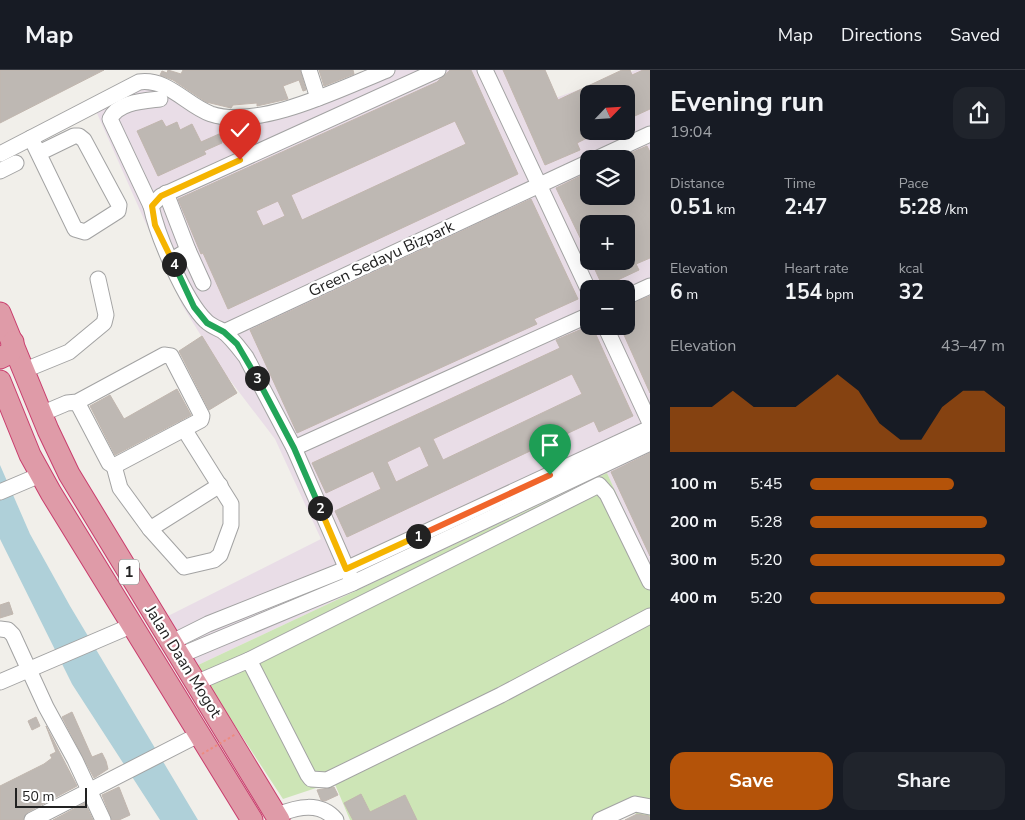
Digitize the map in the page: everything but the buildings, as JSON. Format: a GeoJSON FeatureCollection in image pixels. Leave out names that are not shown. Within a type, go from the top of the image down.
{"type":"FeatureCollection","features":[{"type":"Feature","properties":{"kind":"highway","name":"Jalan Daan Mogot"},"geometry":{"type":"LineString","coordinates":[[0,313],[6,350],[25,370],[41,414],[81,494],[198,682],[278,817]]}},
{"type":"Feature","properties":{"kind":"highway","name":"Jalan Daan Mogot"},"geometry":{"type":"LineString","coordinates":[[0,381],[9,402],[31,479],[252,820]]}},
{"type":"Feature","properties":{"kind":"highway"},"geometry":{"type":"LineString","coordinates":[[9,402],[11,390],[16,386],[23,385],[33,391]]}},
{"type":"Feature","properties":{"kind":"street"},"geometry":{"type":"LineString","coordinates":[[140,82],[150,70]]}},
{"type":"Feature","properties":{"kind":"street"},"geometry":{"type":"LineString","coordinates":[[309,70],[318,98]]}},
{"type":"Feature","properties":{"kind":"street"},"geometry":{"type":"LineString","coordinates":[[0,154],[140,82],[148,80],[166,86],[202,110],[225,116],[255,116],[318,98],[387,70]]}},
{"type":"Feature","properties":{"kind":"street"},"geometry":{"type":"LineString","coordinates":[[152,206],[166,193],[438,70]]}},
{"type":"Feature","properties":{"kind":"street"},"geometry":{"type":"LineString","coordinates":[[486,70],[583,280]]}},
{"type":"Feature","properties":{"kind":"street"},"geometry":{"type":"LineString","coordinates":[[160,98],[122,107],[113,113],[110,119],[152,206],[155,225],[194,307],[207,323],[224,332],[246,357],[294,448],[353,584]]}},
{"type":"Feature","properties":{"kind":"street"},"geometry":{"type":"LineString","coordinates":[[615,150],[650,134]]}},
{"type":"Feature","properties":{"kind":"street"},"geometry":{"type":"LineString","coordinates":[[31,138],[75,229],[85,232],[118,211],[119,205],[84,140],[80,136],[74,136],[39,153]]}},
{"type":"Feature","properties":{"kind":"street"},"geometry":{"type":"LineString","coordinates":[[0,171],[16,163]]}},
{"type":"Feature","properties":{"kind":"street","name":"Green Sedayu Bizpark"},"geometry":{"type":"LineString","coordinates":[[224,332],[580,166]]}},
{"type":"Feature","properties":{"kind":"street"},"geometry":{"type":"LineString","coordinates":[[166,193],[203,283]]}},
{"type":"Feature","properties":{"kind":"street"},"geometry":{"type":"LineString","coordinates":[[172,260],[188,250]]}},
{"type":"Feature","properties":{"kind":"street"},"geometry":{"type":"LineString","coordinates":[[25,370],[69,352],[104,324],[106,315],[98,279]]}},
{"type":"Feature","properties":{"kind":"street"},"geometry":{"type":"LineString","coordinates":[[635,293],[650,286]]}},
{"type":"Feature","properties":{"kind":"street"},"geometry":{"type":"LineString","coordinates":[[294,448],[580,319]]}},
{"type":"Feature","properties":{"kind":"street"},"geometry":{"type":"LineString","coordinates":[[609,335],[650,423]]}},
{"type":"Feature","properties":{"kind":"street"},"geometry":{"type":"LineString","coordinates":[[41,414],[67,403],[77,402],[164,355],[171,356],[202,416],[201,420],[114,466]]}},
{"type":"Feature","properties":{"kind":"street"},"geometry":{"type":"LineString","coordinates":[[77,402],[109,463],[114,466],[120,488],[150,529],[184,567],[214,560],[220,555],[231,525],[231,504],[184,429]]}},
{"type":"Feature","properties":{"kind":"street"},"geometry":{"type":"LineString","coordinates":[[176,649],[208,624],[346,569],[650,428]]}},
{"type":"Feature","properties":{"kind":"street"},"geometry":{"type":"LineString","coordinates":[[176,649],[353,584],[650,443]]}},
{"type":"Feature","properties":{"kind":"street"},"geometry":{"type":"LineString","coordinates":[[0,492],[31,479]]}},
{"type":"Feature","properties":{"kind":"street"},"geometry":{"type":"LineString","coordinates":[[150,529],[220,485]]}},
{"type":"Feature","properties":{"kind":"street"},"geometry":{"type":"LineString","coordinates":[[198,682],[248,660],[599,485],[607,494],[650,582]]}},
{"type":"Feature","properties":{"kind":"street"},"geometry":{"type":"LineString","coordinates":[[248,660],[308,775],[311,779],[327,780],[501,695],[650,616]]}},
{"type":"Feature","properties":{"kind":"street"},"geometry":{"type":"LineString","coordinates":[[0,682],[31,665],[126,628]]}},
{"type":"Feature","properties":{"kind":"street"},"geometry":{"type":"LineString","coordinates":[[7,632],[31,665],[46,707],[103,820]]}},
{"type":"Feature","properties":{"kind":"street"},"geometry":{"type":"LineString","coordinates":[[32,820],[170,750],[201,744]]}},
{"type":"Feature","properties":{"kind":"street"},"geometry":{"type":"LineString","coordinates":[[600,820],[635,804],[650,807]]}},
{"type":"Feature","properties":{"kind":"street"},"geometry":{"type":"LineString","coordinates":[[278,817],[304,806],[315,813],[331,814],[336,820]]}},
{"type":"Feature","properties":{"kind":"path"},"geometry":{"type":"LineString","coordinates":[[201,744],[236,734]]}},
{"type":"Feature","properties":{"kind":"shaded area"},"geometry":{"type":"Polygon","coordinates":[[[388,70],[543,70],[555,98],[580,89],[580,140],[635,140],[635,85],[593,85],[636,70],[650,70],[650,568],[607,473],[196,666],[164,618],[321,539],[275,439],[223,371],[182,305],[96,111],[148,83],[190,103],[262,116],[388,70]]]}},
{"type":"Feature","properties":{"kind":"green space"},"geometry":{"type":"Polygon","coordinates":[[[607,473],[650,568],[650,820],[639,820],[634,810],[615,820],[350,820],[334,782],[283,799],[196,666],[607,473]]]}},
{"type":"Feature","properties":{"kind":"water"},"geometry":{"type":"Polygon","coordinates":[[[0,465],[30,534],[70,606],[198,820],[160,820],[72,684],[0,539],[0,465]]]}},
{"type":"Feature","properties":{"kind":"route"},"geometry":{"type":"LineString","coordinates":[[240,160],[161,196],[152,206],[155,225],[194,307],[207,323],[224,332],[237,344],[246,357],[294,448],[346,569],[550,475]]}}]}
